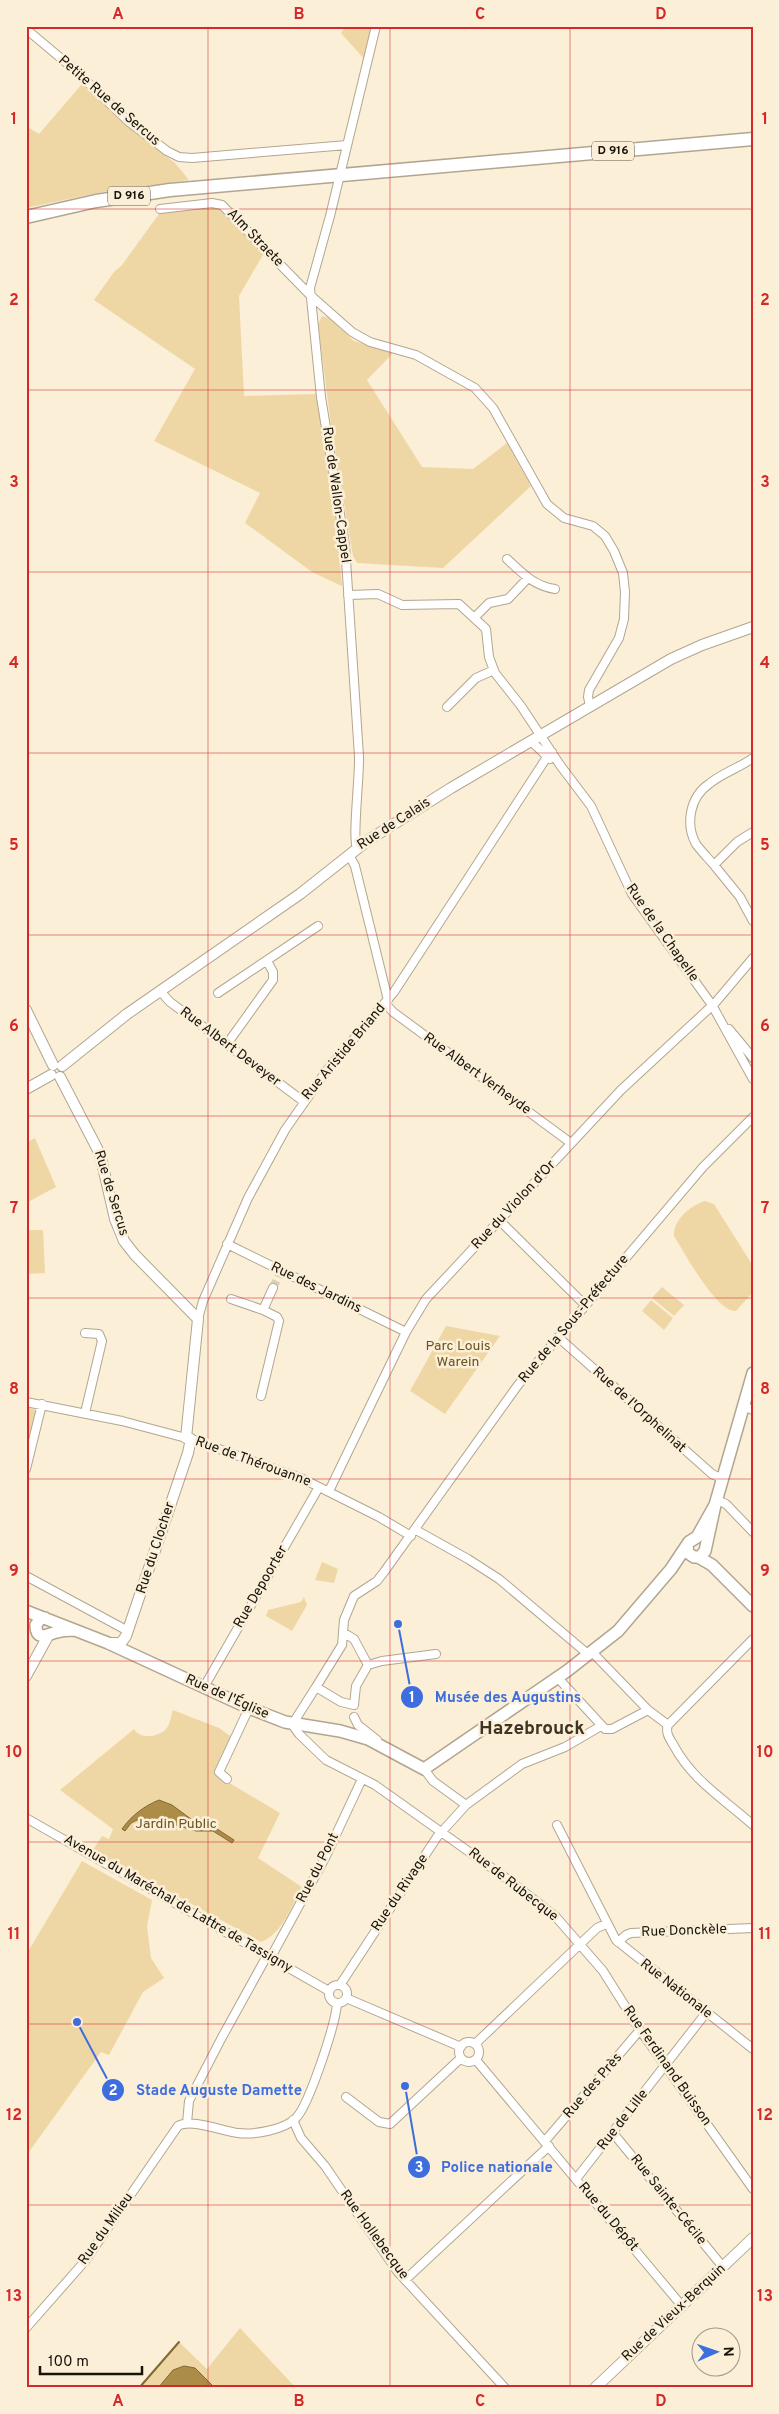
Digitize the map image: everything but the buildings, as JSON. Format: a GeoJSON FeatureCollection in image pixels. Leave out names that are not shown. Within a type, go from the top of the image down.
{"type":"FeatureCollection","features":[{"type":"Feature","properties":{"kind":"main road","name":"D 916"},"geometry":{"type":"LineString","coordinates":[[26,217],[84,204],[150,193],[753,139]]}},
{"type":"Feature","properties":{"kind":"main road"},"geometry":{"type":"LineString","coordinates":[[424,1769],[558,1678],[590,1654],[621,1628],[670,1570],[697,1549],[716,1502],[748,1408],[753,1373]]}},
{"type":"Feature","properties":{"kind":"main road"},"geometry":{"type":"LineString","coordinates":[[697,1549],[753,1600]]}},
{"type":"Feature","properties":{"kind":"main road"},"geometry":{"type":"LineString","coordinates":[[697,1549],[753,1606]]}},
{"type":"Feature","properties":{"kind":"main road"},"geometry":{"type":"LineString","coordinates":[[26,1611],[45,1627]]}},
{"type":"Feature","properties":{"kind":"main road"},"geometry":{"type":"LineString","coordinates":[[26,1617],[45,1627]]}},
{"type":"Feature","properties":{"kind":"main road","name":"Rue de l'Église"},"geometry":{"type":"LineString","coordinates":[[45,1627],[76,1630],[249,1708],[294,1723],[350,1734],[382,1745],[417,1767],[424,1769]]}},
{"type":"Feature","properties":{"kind":"street","name":"Rue de Wallon-Cappel"},"geometry":{"type":"LineString","coordinates":[[376,26],[347,146],[311,281],[310,295],[321,397],[343,529],[360,756],[359,790],[353,851],[387,1002]]}},
{"type":"Feature","properties":{"kind":"street","name":"Petite Rue de Sercus"},"geometry":{"type":"LineString","coordinates":[[26,30],[75,70],[128,120],[174,156],[192,158],[347,146]]}},
{"type":"Feature","properties":{"kind":"street","name":"Alm Straete"},"geometry":{"type":"LineString","coordinates":[[160,209],[212,203],[222,205],[310,295]]}},
{"type":"Feature","properties":{"kind":"street"},"geometry":{"type":"LineString","coordinates":[[310,295],[361,338],[416,355],[476,388],[493,408],[547,504],[564,518],[596,528],[608,540],[623,573],[625,592],[624,619],[619,638],[591,687],[588,697],[590,706]]}},
{"type":"Feature","properties":{"kind":"street"},"geometry":{"type":"LineString","coordinates":[[507,559],[540,586],[555,589]]}},
{"type":"Feature","properties":{"kind":"street"},"geometry":{"type":"LineString","coordinates":[[475,617],[489,603],[506,600],[528,578]]}},
{"type":"Feature","properties":{"kind":"street","name":"Rue de la Chapelle"},"geometry":{"type":"LineString","coordinates":[[348,595],[378,594],[402,606],[456,604],[463,607],[487,631],[489,657],[494,670],[541,736],[550,755]]}},
{"type":"Feature","properties":{"kind":"street","name":"Rue de Calais"},"geometry":{"type":"LineString","coordinates":[[26,1089],[57,1071],[127,1014],[300,894],[353,851],[444,792],[683,653],[753,627]]}},
{"type":"Feature","properties":{"kind":"street"},"geometry":{"type":"LineString","coordinates":[[447,707],[476,678],[494,670]]}},
{"type":"Feature","properties":{"kind":"street","name":"Rue de la Chapelle"},"geometry":{"type":"LineString","coordinates":[[531,741],[550,755],[560,766],[594,811],[632,894],[712,1005],[753,1079]]}},
{"type":"Feature","properties":{"kind":"street","name":"Rue Aristide Briand"},"geometry":{"type":"LineString","coordinates":[[189,1439],[198,1319],[203,1301],[258,1178],[303,1101],[338,1056],[387,1002],[550,755]]}},
{"type":"Feature","properties":{"kind":"street"},"geometry":{"type":"LineString","coordinates":[[753,758],[708,784],[693,804],[690,820],[692,835],[698,847],[740,897],[753,921]]}},
{"type":"Feature","properties":{"kind":"street"},"geometry":{"type":"LineString","coordinates":[[714,865],[737,842],[753,832]]}},
{"type":"Feature","properties":{"kind":"street"},"geometry":{"type":"LineString","coordinates":[[218,993],[318,926]]}},
{"type":"Feature","properties":{"kind":"street","name":"Rue du Violon d'Or"},"geometry":{"type":"LineString","coordinates":[[329,1492],[406,1332],[426,1300],[621,1090],[712,1005],[753,958]]}},
{"type":"Feature","properties":{"kind":"street"},"geometry":{"type":"LineString","coordinates":[[227,1044],[273,980],[273,972],[267,961]]}},
{"type":"Feature","properties":{"kind":"street","name":"Rue Albert Deveyer"},"geometry":{"type":"LineString","coordinates":[[160,991],[168,1001],[303,1101]]}},
{"type":"Feature","properties":{"kind":"street","name":"Rue Albert Verheyde"},"geometry":{"type":"LineString","coordinates":[[387,1002],[393,1012],[571,1143]]}},
{"type":"Feature","properties":{"kind":"street","name":"Rue de Sercus"},"geometry":{"type":"LineString","coordinates":[[26,1010],[100,1154],[117,1224],[124,1240],[135,1255],[198,1319]]}},
{"type":"Feature","properties":{"kind":"street","name":"Rue de la Chapelle"},"geometry":{"type":"LineString","coordinates":[[723,1022],[753,1058]]}},
{"type":"Feature","properties":{"kind":"street","name":"Rue de la Sous-Préfecture"},"geometry":{"type":"LineString","coordinates":[[294,1723],[341,1648],[345,1616],[356,1593],[379,1578],[414,1533],[510,1395],[558,1337],[703,1167],[753,1117]]}},
{"type":"Feature","properties":{"kind":"street"},"geometry":{"type":"LineString","coordinates":[[499,1220],[585,1305]]}},
{"type":"Feature","properties":{"kind":"street","name":"Rue des Jardins"},"geometry":{"type":"LineString","coordinates":[[228,1244],[280,1273],[406,1332]]}},
{"type":"Feature","properties":{"kind":"street"},"geometry":{"type":"LineString","coordinates":[[263,1310],[273,1288]]}},
{"type":"Feature","properties":{"kind":"street"},"geometry":{"type":"LineString","coordinates":[[231,1299],[278,1317],[279,1321],[261,1396]]}},
{"type":"Feature","properties":{"kind":"street"},"geometry":{"type":"LineString","coordinates":[[85,1333],[99,1334],[102,1339],[85,1413]]}},
{"type":"Feature","properties":{"kind":"street","name":"Rue de l'Orphelinat"},"geometry":{"type":"LineString","coordinates":[[558,1337],[712,1474],[723,1479]]}},
{"type":"Feature","properties":{"kind":"street","name":"Rue de Thérouanne"},"geometry":{"type":"LineString","coordinates":[[26,1402],[122,1421],[189,1439],[286,1472],[468,1558],[499,1579],[590,1654],[648,1710],[668,1725]]}},
{"type":"Feature","properties":{"kind":"street"},"geometry":{"type":"LineString","coordinates":[[26,1469],[42,1404]]}},
{"type":"Feature","properties":{"kind":"street","name":"Rue du Clocher"},"geometry":{"type":"LineString","coordinates":[[128,1630],[189,1439]]}},
{"type":"Feature","properties":{"kind":"street","name":"Rue Depoorter"},"geometry":{"type":"LineString","coordinates":[[204,1687],[319,1486]]}},
{"type":"Feature","properties":{"kind":"street"},"geometry":{"type":"LineString","coordinates":[[716,1502],[726,1504],[753,1532]]}},
{"type":"Feature","properties":{"kind":"street"},"geometry":{"type":"LineString","coordinates":[[26,1576],[128,1630],[122,1642],[108,1643]]}},
{"type":"Feature","properties":{"kind":"street"},"geometry":{"type":"LineString","coordinates":[[26,1669],[45,1627]]}},
{"type":"Feature","properties":{"kind":"street"},"geometry":{"type":"LineString","coordinates":[[26,1676],[45,1627]]}},
{"type":"Feature","properties":{"kind":"street"},"geometry":{"type":"LineString","coordinates":[[344,1633],[354,1639],[368,1665]]}},
{"type":"Feature","properties":{"kind":"street"},"geometry":{"type":"LineString","coordinates":[[753,1639],[668,1725],[668,1735],[692,1772],[712,1793],[753,1825]]}},
{"type":"Feature","properties":{"kind":"street"},"geometry":{"type":"LineString","coordinates":[[350,1734],[354,1717],[356,1686],[368,1665],[382,1661],[436,1654]]}},
{"type":"Feature","properties":{"kind":"street"},"geometry":{"type":"LineString","coordinates":[[558,1678],[602,1726]]}},
{"type":"Feature","properties":{"kind":"street"},"geometry":{"type":"LineString","coordinates":[[316,1687],[341,1702],[354,1705]]}},
{"type":"Feature","properties":{"kind":"street"},"geometry":{"type":"LineString","coordinates":[[227,1779],[219,1772],[249,1708]]}},
{"type":"Feature","properties":{"kind":"street","name":"Rue du Rivage"},"geometry":{"type":"LineString","coordinates":[[340,1985],[441,1832],[466,1805],[522,1764],[565,1747],[602,1726],[605,1729],[610,1729],[648,1710]]}},
{"type":"Feature","properties":{"kind":"street","name":"Rue de l'Église"},"geometry":{"type":"LineString","coordinates":[[354,1717],[359,1726],[382,1745]]}},
{"type":"Feature","properties":{"kind":"street","name":"Rue de Rubecque"},"geometry":{"type":"LineString","coordinates":[[294,1723],[299,1734],[326,1760],[375,1785],[531,1896],[556,1917],[580,1944]]}},
{"type":"Feature","properties":{"kind":"street"},"geometry":{"type":"LineString","coordinates":[[424,1769],[433,1781],[466,1805]]}},
{"type":"Feature","properties":{"kind":"street","name":"Rue du Pont"},"geometry":{"type":"LineString","coordinates":[[184,2124],[188,2104],[220,2040],[270,1955],[348,1810],[362,1779]]}},
{"type":"Feature","properties":{"kind":"street","name":"Avenue du Maréchal de Lattre de Tassigny"},"geometry":{"type":"LineString","coordinates":[[26,1818],[270,1955],[330,1991]]}},
{"type":"Feature","properties":{"kind":"street","name":"Rue Nationale"},"geometry":{"type":"LineString","coordinates":[[557,1826],[606,1924],[618,1942],[753,2049]]}},
{"type":"Feature","properties":{"kind":"street"},"geometry":{"type":"LineString","coordinates":[[475,2044],[597,1928],[606,1924]]}},
{"type":"Feature","properties":{"kind":"street","name":"Rue Donckèle"},"geometry":{"type":"LineString","coordinates":[[618,1942],[631,1933],[753,1928]]}},
{"type":"Feature","properties":{"kind":"street","name":"Rue Ferdinand Buisson"},"geometry":{"type":"LineString","coordinates":[[580,1944],[603,1971],[640,2030],[753,2189]]}},
{"type":"Feature","properties":{"kind":"street"},"geometry":{"type":"LineString","coordinates":[[340,1985],[346,1989],[346,1998],[342,2002],[337,2003],[330,1998],[330,1991],[333,1987],[340,1985]]}},
{"type":"Feature","properties":{"kind":"street"},"geometry":{"type":"LineString","coordinates":[[346,1998],[461,2047]]}},
{"type":"Feature","properties":{"kind":"street"},"geometry":{"type":"LineString","coordinates":[[184,2124],[244,2133],[262,2131],[293,2120],[299,2115],[308,2097],[334,2020],[337,2003]]}},
{"type":"Feature","properties":{"kind":"street","name":"Rue de Lille"},"geometry":{"type":"LineString","coordinates":[[576,2179],[706,2013]]}},
{"type":"Feature","properties":{"kind":"street","name":"Rue des Près"},"geometry":{"type":"LineString","coordinates":[[405,2280],[547,2144],[640,2030]]}},
{"type":"Feature","properties":{"kind":"street"},"geometry":{"type":"LineString","coordinates":[[461,2047],[467,2042],[475,2044],[479,2052],[476,2060],[469,2062],[461,2058]]}},
{"type":"Feature","properties":{"kind":"street"},"geometry":{"type":"LineString","coordinates":[[346,2097],[380,2122],[390,2124],[461,2058],[461,2047]]}},
{"type":"Feature","properties":{"kind":"street","name":"Rue du Dépôt"},"geometry":{"type":"LineString","coordinates":[[476,2060],[682,2306]]}},
{"type":"Feature","properties":{"kind":"street","name":"Rue Hollebecque"},"geometry":{"type":"LineString","coordinates":[[293,2120],[301,2138],[322,2162],[405,2280],[504,2386]]}},
{"type":"Feature","properties":{"kind":"street","name":"Rue du Milieu"},"geometry":{"type":"LineString","coordinates":[[26,2328],[79,2268],[184,2124]]}},
{"type":"Feature","properties":{"kind":"street","name":"Rue Sainte-Cécile"},"geometry":{"type":"LineString","coordinates":[[613,2133],[723,2267]]}},
{"type":"Feature","properties":{"kind":"street","name":"Rue de Vieux-Berquin"},"geometry":{"type":"LineString","coordinates":[[595,2388],[753,2238]]}},
{"type":"Feature","properties":{"kind":"green space"},"geometry":{"type":"Polygon","coordinates":[[[346,26],[374,26],[365,60],[341,33],[346,26]]]}},
{"type":"Feature","properties":{"kind":"green space"},"geometry":{"type":"Polygon","coordinates":[[[82,84],[132,130],[175,163],[189,180],[102,192],[26,208],[26,126],[39,134],[82,84]]]}},
{"type":"Feature","properties":{"kind":"green space"},"geometry":{"type":"Polygon","coordinates":[[[210,205],[225,211],[264,253],[239,296],[244,396],[317,394],[335,509],[342,586],[312,572],[245,523],[260,493],[154,441],[195,369],[94,300],[161,211],[210,205]]]}},
{"type":"Feature","properties":{"kind":"green space"},"geometry":{"type":"Polygon","coordinates":[[[322,316],[329,318],[354,341],[394,352],[367,380],[422,467],[473,469],[507,443],[531,486],[443,568],[357,563],[353,556],[332,433],[318,324],[322,316]]]}},
{"type":"Feature","properties":{"kind":"green space"},"geometry":{"type":"Polygon","coordinates":[[[35,1138],[56,1187],[26,1203],[26,1143],[35,1138]]]}},
{"type":"Feature","properties":{"kind":"green space"},"geometry":{"type":"Polygon","coordinates":[[[705,1201],[714,1204],[753,1266],[753,1292],[736,1311],[728,1309],[711,1292],[674,1236],[676,1224],[684,1214],[694,1206],[705,1201]]]}},
{"type":"Feature","properties":{"kind":"green space"},"geometry":{"type":"Polygon","coordinates":[[[26,1230],[43,1230],[45,1273],[26,1274],[26,1230]]]}},
{"type":"Feature","properties":{"kind":"green space"},"geometry":{"type":"Polygon","coordinates":[[[662,1287],[684,1305],[674,1316],[652,1298],[662,1287]]]}},
{"type":"Feature","properties":{"kind":"green space"},"geometry":{"type":"Polygon","coordinates":[[[651,1300],[673,1318],[664,1330],[642,1311],[651,1300]]]}},
{"type":"Feature","properties":{"kind":"green space","name":"Parc Louis Warein"},"geometry":{"type":"Polygon","coordinates":[[[446,1326],[500,1336],[445,1414],[410,1391],[446,1326]]]}},
{"type":"Feature","properties":{"kind":"green space"},"geometry":{"type":"Polygon","coordinates":[[[26,1408],[34,1409],[37,1416],[26,1456],[26,1408]]]}},
{"type":"Feature","properties":{"kind":"green space"},"geometry":{"type":"Polygon","coordinates":[[[322,1562],[338,1569],[334,1583],[315,1580],[322,1562]]]}},
{"type":"Feature","properties":{"kind":"green space"},"geometry":{"type":"Polygon","coordinates":[[[304,1597],[307,1605],[292,1631],[266,1616],[268,1610],[301,1602],[304,1597]]]}},
{"type":"Feature","properties":{"kind":"green space","name":"Jardin Public"},"geometry":{"type":"Polygon","coordinates":[[[173,1710],[219,1728],[233,1738],[216,1775],[280,1813],[258,1858],[302,1887],[290,1911],[275,1933],[261,1942],[93,1850],[102,1836],[109,1839],[113,1829],[60,1790],[134,1729],[144,1736],[154,1736],[162,1732],[168,1725],[173,1710]]]}},
{"type":"Feature","properties":{"kind":"green space"},"geometry":{"type":"Polygon","coordinates":[[[82,1861],[152,1900],[147,1926],[151,1958],[164,1978],[143,1992],[109,2055],[101,2052],[26,2156],[26,1955],[82,1861]]]}},
{"type":"Feature","properties":{"kind":"green space"},"geometry":{"type":"Polygon","coordinates":[[[240,2328],[296,2388],[139,2388],[179,2342],[207,2369],[240,2328]]]}},
{"type":"Feature","properties":{"kind":"shaded area"},"geometry":{"type":"Polygon","coordinates":[[[159,1800],[172,1805],[195,1822],[214,1827],[234,1840],[232,1843],[213,1831],[196,1831],[156,1819],[137,1820],[131,1823],[125,1831],[122,1829],[138,1812],[159,1800]]]}},
{"type":"Feature","properties":{"kind":"shaded area"},"geometry":{"type":"Polygon","coordinates":[[[184,2366],[195,2368],[215,2388],[158,2388],[173,2370],[184,2366]]]}},
{"type":"Feature","properties":{"kind":"waterway"},"geometry":{"type":"LineString","coordinates":[[139,2388],[179,2342]]}},
{"type":"Feature","properties":{"kind":"tunnel"},"geometry":{"type":"LineString","coordinates":[[273,1288],[279,1275]]}},
{"type":"Feature","properties":{"kind":"place","name":"Musée des Augustins"},"geometry":{"type":"Point","coordinates":[398,1624]}},
{"type":"Feature","properties":{"kind":"place","name":"Stade Auguste Damette"},"geometry":{"type":"Point","coordinates":[77,2022]}},
{"type":"Feature","properties":{"kind":"place","name":"Police nationale"},"geometry":{"type":"Point","coordinates":[405,2086]}},
{"type":"Feature","properties":{"kind":"district","name":"Hazebrouck"},"geometry":{"type":"Point","coordinates":[532,1729]}}]}
